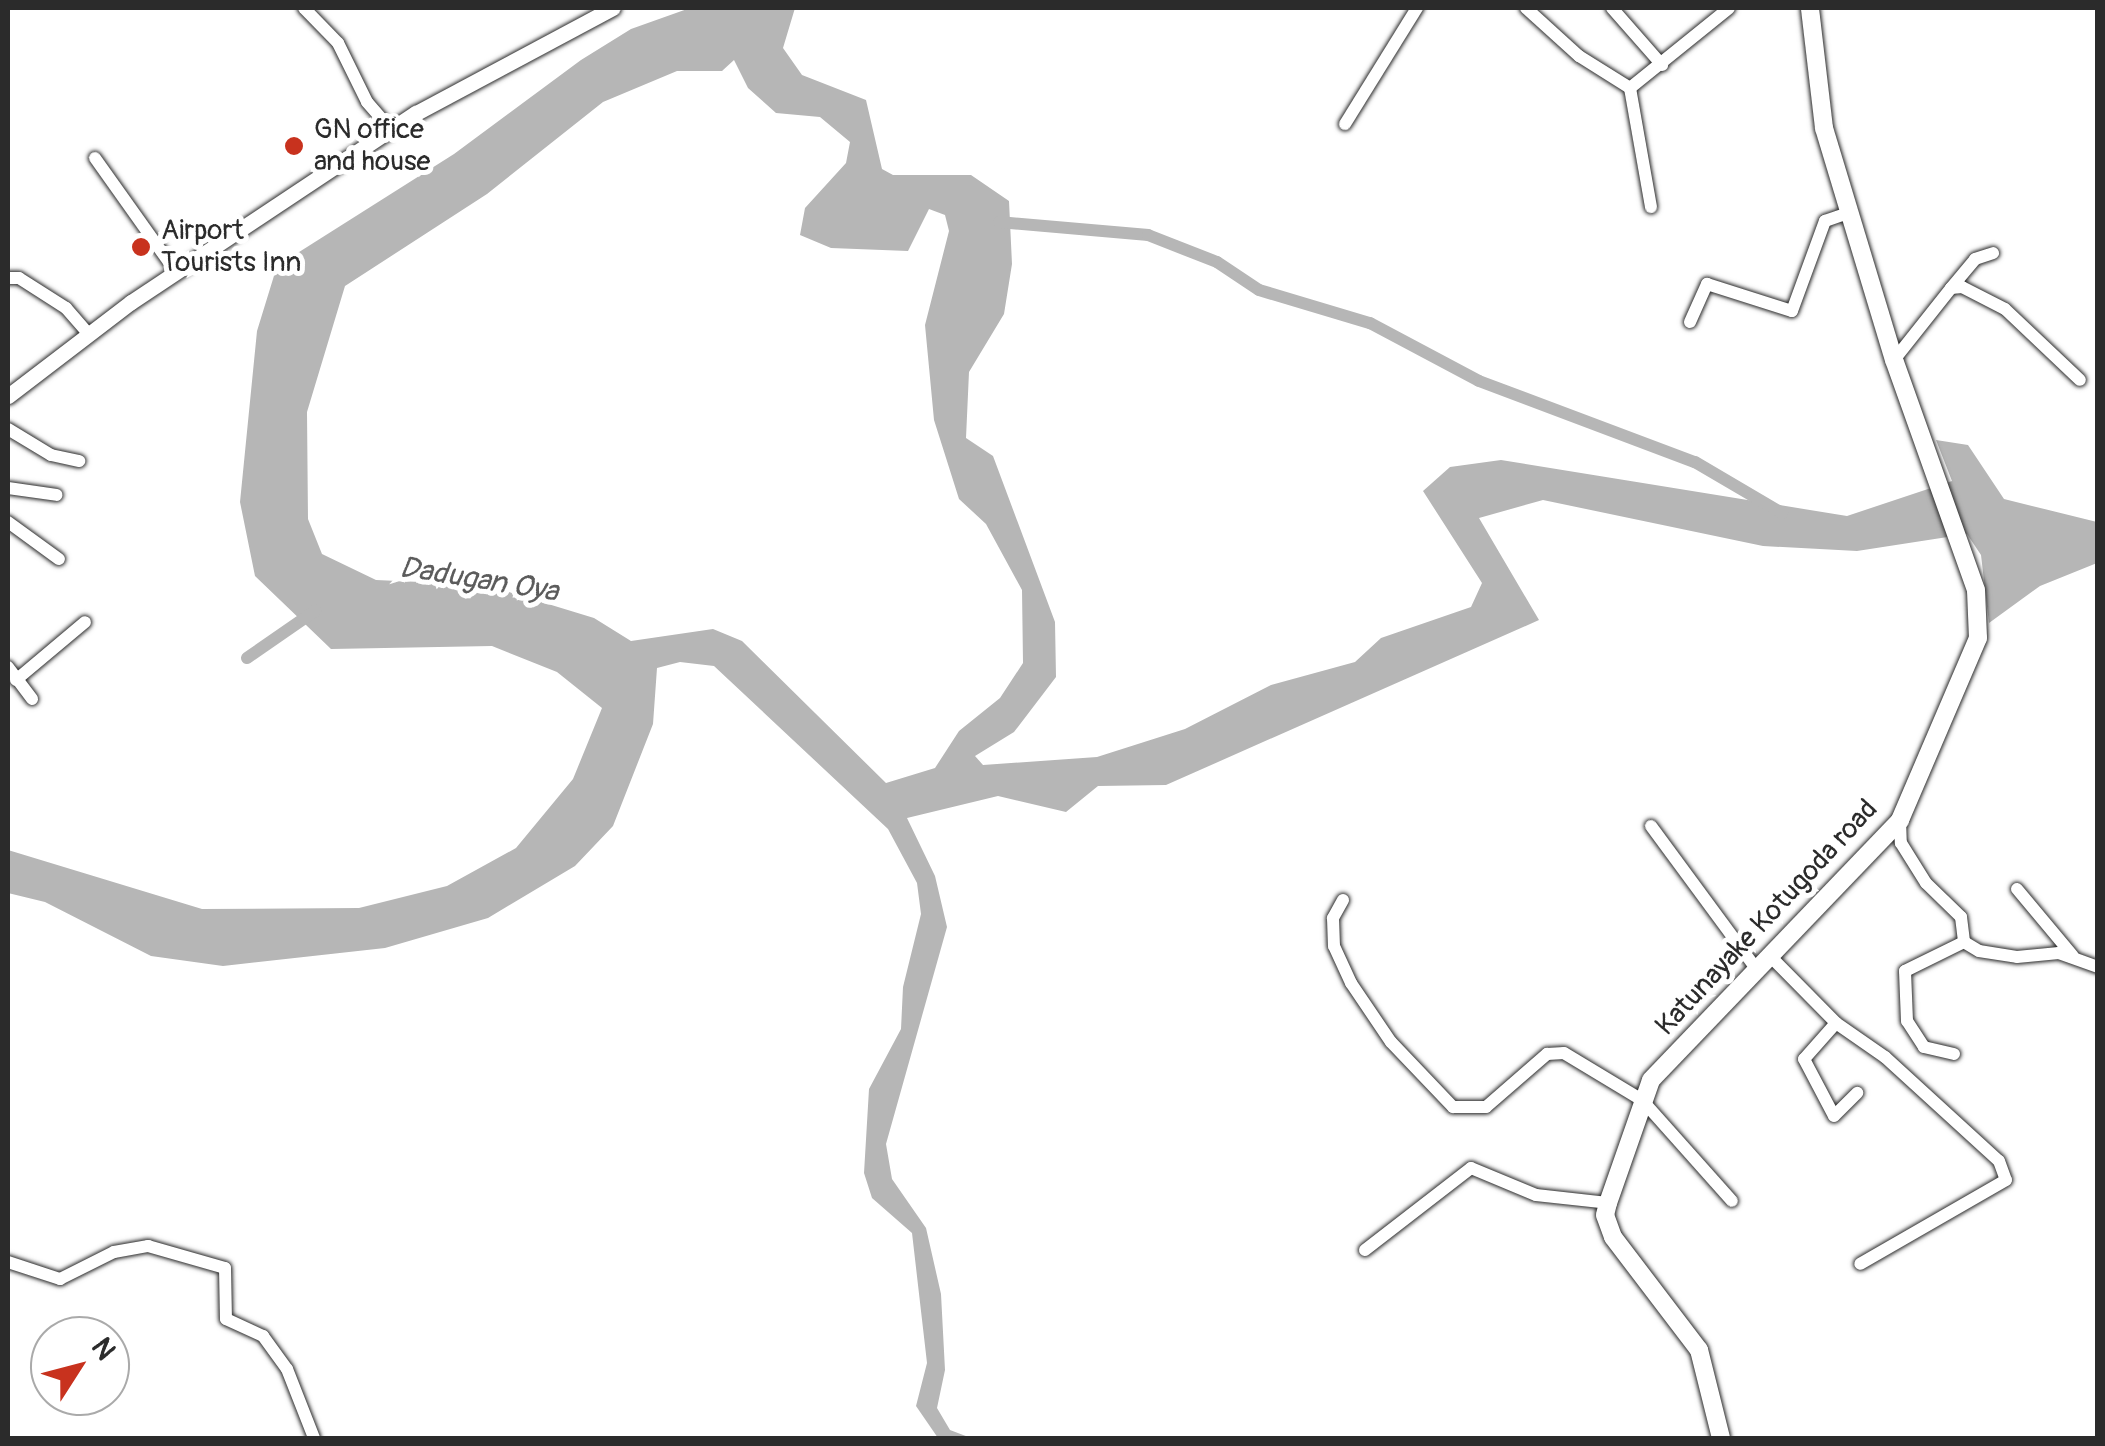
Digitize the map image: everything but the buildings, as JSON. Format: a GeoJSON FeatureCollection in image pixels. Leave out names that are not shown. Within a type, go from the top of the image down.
{"type":"FeatureCollection","features":[{"type":"Feature","properties":{"kind":"main road","name":"Katunayake Kotugoda road"},"geometry":{"type":"LineString","coordinates":[[1608,1203],[1651,1080],[1900,820],[1978,638],[1976,590],[1894,360],[1824,128],[1810,8]]}},
{"type":"Feature","properties":{"kind":"main road"},"geometry":{"type":"LineString","coordinates":[[1608,1203],[1605,1215],[1613,1237],[1699,1350],[1721,1438]]}},
{"type":"Feature","properties":{"kind":"street"},"geometry":{"type":"LineString","coordinates":[[304,8],[338,43],[367,102],[390,130]]}},
{"type":"Feature","properties":{"kind":"street"},"geometry":{"type":"LineString","coordinates":[[8,396],[176,272],[390,130],[613,8]]}},
{"type":"Feature","properties":{"kind":"street"},"geometry":{"type":"LineString","coordinates":[[1346,124],[1417,8]]}},
{"type":"Feature","properties":{"kind":"street"},"geometry":{"type":"LineString","coordinates":[[1526,8],[1579,56],[1630,88],[1651,207]]}},
{"type":"Feature","properties":{"kind":"street"},"geometry":{"type":"LineString","coordinates":[[1612,8],[1662,65]]}},
{"type":"Feature","properties":{"kind":"street"},"geometry":{"type":"LineString","coordinates":[[1630,88],[1729,8]]}},
{"type":"Feature","properties":{"kind":"street"},"geometry":{"type":"LineString","coordinates":[[96,158],[176,272]]}},
{"type":"Feature","properties":{"kind":"street"},"geometry":{"type":"LineString","coordinates":[[1690,322],[1707,284],[1792,311],[1825,221],[1848,213]]}},
{"type":"Feature","properties":{"kind":"street"},"geometry":{"type":"LineString","coordinates":[[1894,360],[1974,259],[1993,254]]}},
{"type":"Feature","properties":{"kind":"street"},"geometry":{"type":"LineString","coordinates":[[8,278],[19,278],[66,308],[89,334]]}},
{"type":"Feature","properties":{"kind":"street"},"geometry":{"type":"LineString","coordinates":[[1951,288],[1962,287],[2005,310],[2051,346],[2080,380]]}},
{"type":"Feature","properties":{"kind":"street"},"geometry":{"type":"LineString","coordinates":[[8,428],[52,454],[79,462]]}},
{"type":"Feature","properties":{"kind":"street"},"geometry":{"type":"LineString","coordinates":[[8,488],[57,495]]}},
{"type":"Feature","properties":{"kind":"street"},"geometry":{"type":"LineString","coordinates":[[8,522],[60,559]]}},
{"type":"Feature","properties":{"kind":"street"},"geometry":{"type":"LineString","coordinates":[[32,699],[11,676],[85,622]]}},
{"type":"Feature","properties":{"kind":"street"},"geometry":{"type":"LineString","coordinates":[[1900,820],[1902,843],[1926,883],[1961,917],[1964,942],[1979,952],[2075,958],[2098,967]]}},
{"type":"Feature","properties":{"kind":"street"},"geometry":{"type":"LineString","coordinates":[[1652,826],[1765,964],[1836,1023],[1885,1057],[2000,1161],[2006,1180],[1860,1264]]}},
{"type":"Feature","properties":{"kind":"street"},"geometry":{"type":"LineString","coordinates":[[2017,888],[2075,958]]}},
{"type":"Feature","properties":{"kind":"street"},"geometry":{"type":"LineString","coordinates":[[1342,900],[1332,918],[1334,946],[1351,983],[1391,1042],[1452,1107],[1486,1107],[1555,1050],[1642,1100],[1732,1201]]}},
{"type":"Feature","properties":{"kind":"street"},"geometry":{"type":"LineString","coordinates":[[1954,1054],[1924,1046],[1907,1022],[1905,971],[1964,942]]}},
{"type":"Feature","properties":{"kind":"street"},"geometry":{"type":"LineString","coordinates":[[1836,1023],[1804,1059],[1834,1116],[1857,1093]]}},
{"type":"Feature","properties":{"kind":"street"},"geometry":{"type":"LineString","coordinates":[[1365,1250],[1472,1168],[1536,1196],[1608,1203]]}},
{"type":"Feature","properties":{"kind":"street"},"geometry":{"type":"LineString","coordinates":[[8,1262],[60,1279],[114,1252],[148,1246],[225,1268],[226,1319],[263,1336],[286,1369],[314,1438]]}},
{"type":"Feature","properties":{"kind":"shaded area"},"geometry":{"type":"Polygon","coordinates":[[[690,8],[795,8],[783,48],[802,75],[866,100],[882,169],[893,175],[971,175],[1009,201],[1012,264],[1004,314],[969,372],[966,438],[993,456],[1055,622],[1056,677],[1014,732],[975,756],[983,765],[1097,757],[1185,729],[1271,685],[1355,662],[1381,638],[1471,607],[1482,583],[1423,491],[1450,467],[1501,460],[1847,516],[1952,481],[1936,440],[1968,445],[2004,499],[2097,522],[2097,563],[2040,586],[1989,623],[1981,555],[1967,534],[1857,551],[1763,546],[1543,500],[1479,518],[1539,620],[1166,785],[1098,786],[1066,812],[998,796],[907,818],[935,876],[947,927],[886,1144],[892,1179],[926,1228],[941,1294],[945,1370],[937,1408],[950,1430],[971,1438],[938,1438],[916,1406],[927,1363],[912,1233],[872,1198],[864,1173],[869,1089],[901,1029],[903,987],[921,914],[917,883],[888,829],[714,666],[680,662],[657,668],[653,724],[613,826],[575,866],[488,918],[385,948],[223,966],[151,956],[45,902],[8,893],[8,850],[202,909],[359,908],[447,886],[516,848],[573,779],[602,708],[557,672],[492,646],[331,649],[255,576],[240,502],[257,331],[277,266],[454,154],[581,60],[631,29],[690,8]],[[734,60],[722,71],[677,71],[603,102],[487,194],[345,286],[307,412],[308,519],[322,554],[376,580],[486,585],[594,618],[631,641],[713,629],[742,641],[886,783],[935,768],[959,731],[1000,698],[1023,663],[1022,590],[986,524],[959,499],[934,420],[925,325],[949,231],[945,215],[929,209],[908,251],[831,248],[800,235],[805,208],[846,163],[850,142],[820,117],[776,113],[748,88],[734,60]]]}},
{"type":"Feature","properties":{"kind":"waterway"},"geometry":{"type":"LineString","coordinates":[[999,222],[1148,235],[1217,262],[1259,290],[1370,323],[1479,381],[1695,462],[1782,513]]}},
{"type":"Feature","properties":{"kind":"waterway"},"geometry":{"type":"LineString","coordinates":[[247,658],[315,611]]}},
{"type":"Feature","properties":{"kind":"place","name":"GN office and house"},"geometry":{"type":"Point","coordinates":[294,146]}},
{"type":"Feature","properties":{"kind":"place","name":"Airport Tourists Inn"},"geometry":{"type":"Point","coordinates":[141,247]}},
{"type":"Feature","properties":{"kind":"water label","name":"Dadugan Oya"},"geometry":{"type":"Point","coordinates":[479,580]}}]}
